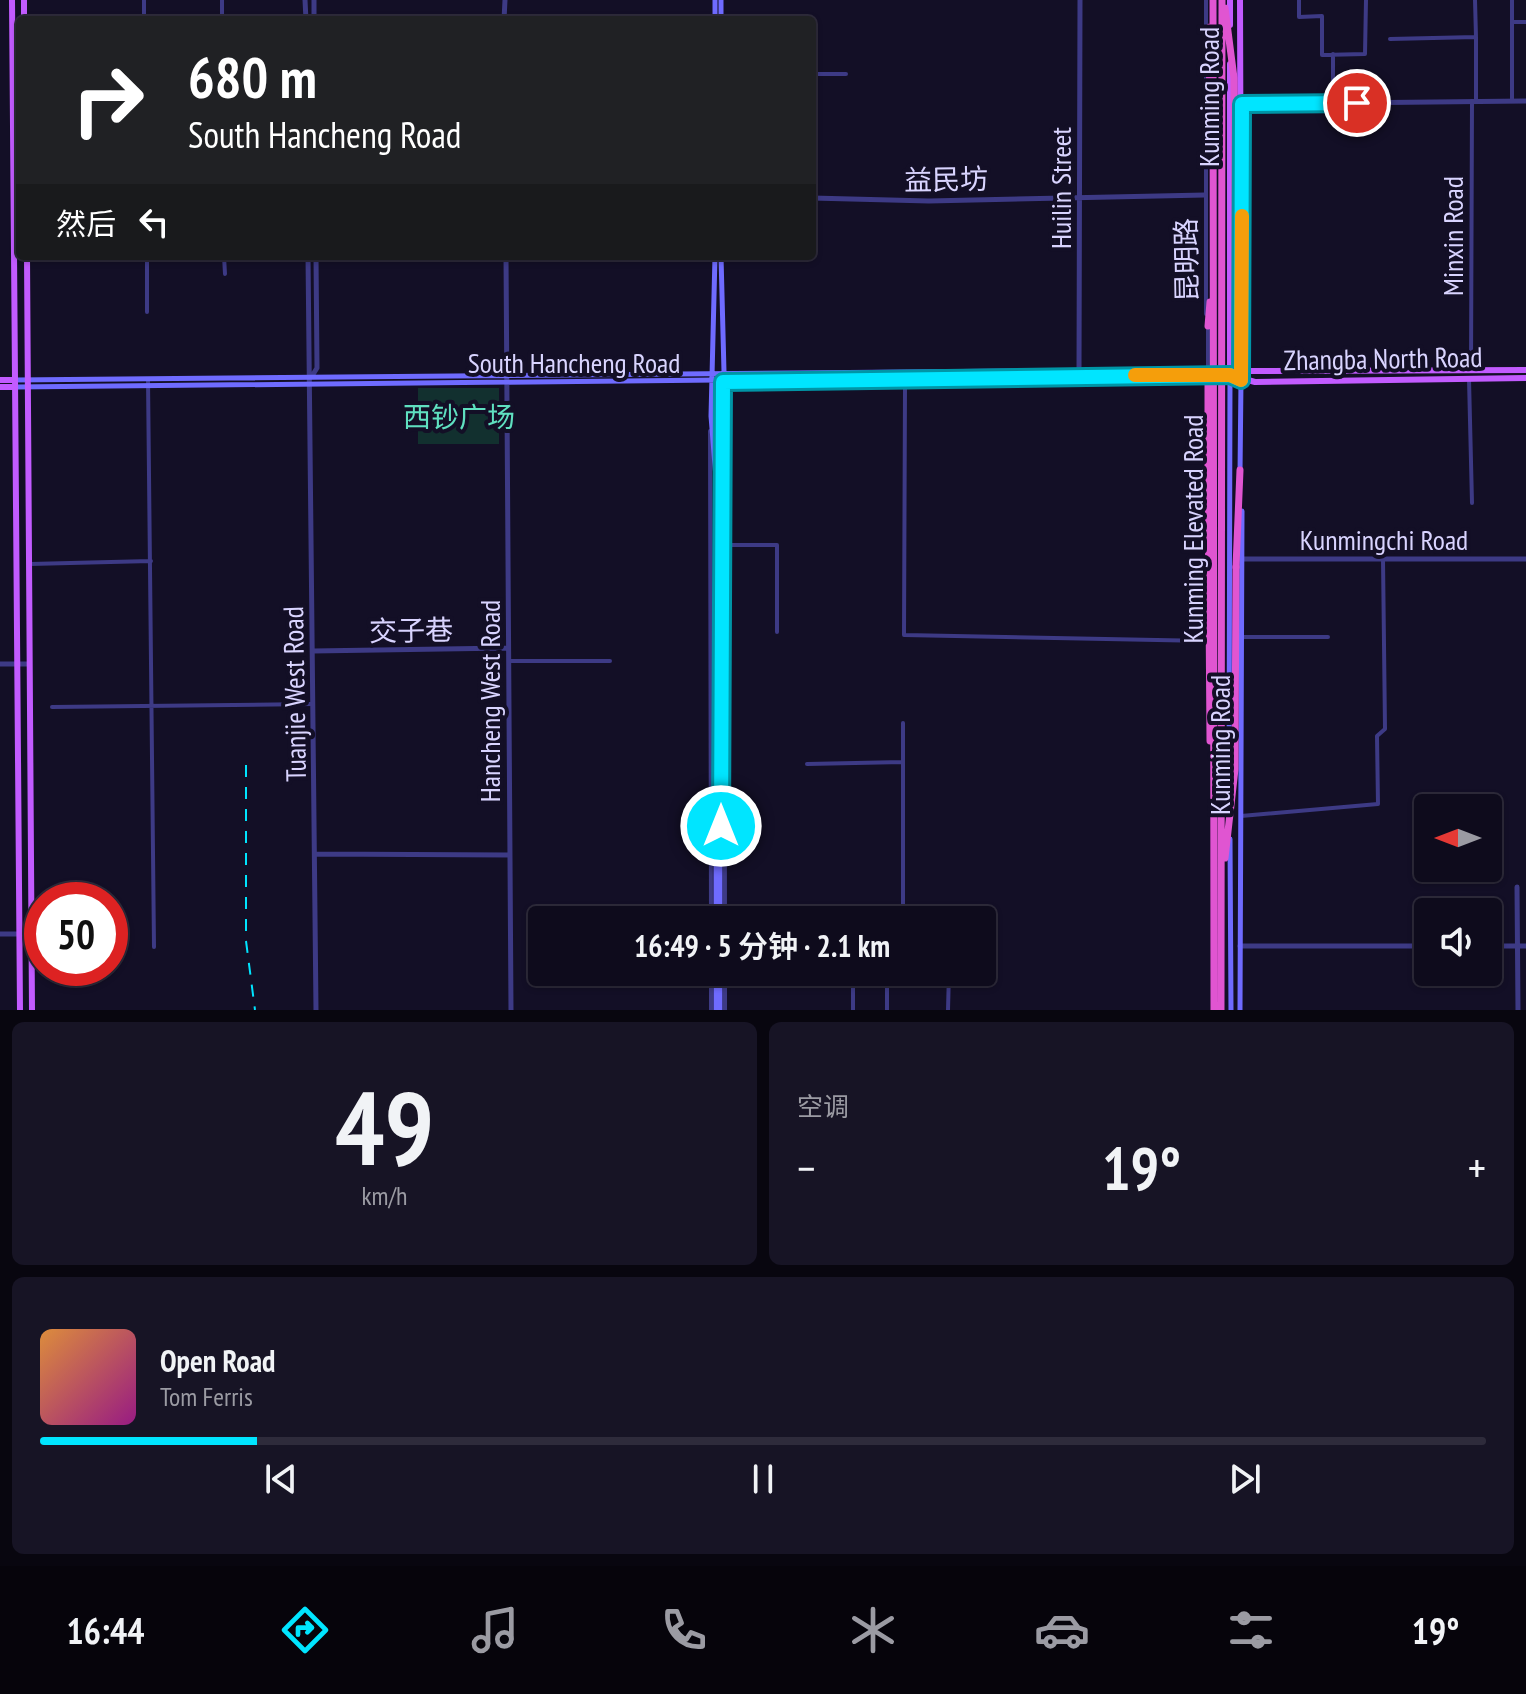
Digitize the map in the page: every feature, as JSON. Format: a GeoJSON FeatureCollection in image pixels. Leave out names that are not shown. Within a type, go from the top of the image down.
{"type":"FeatureCollection","features":[{"type":"Feature","properties":{"kind":"highway"},"geometry":{"type":"LineString","coordinates":[[1218,0],[1234,78],[1235,277],[1240,331]]}},
{"type":"Feature","properties":{"kind":"highway"},"geometry":{"type":"LineString","coordinates":[[1208,326],[1208,40],[1218,0]]}},
{"type":"Feature","properties":{"kind":"highway","name":"Kunming Elevated Road"},"geometry":{"type":"LineString","coordinates":[[1214,1010],[1218,0]]}},
{"type":"Feature","properties":{"kind":"highway","name":"Kunming Elevated Road"},"geometry":{"type":"LineString","coordinates":[[1218,0],[1221,1010]]}},
{"type":"Feature","properties":{"kind":"highway"},"geometry":{"type":"LineString","coordinates":[[1208,372],[1208,696],[1214,771]]}},
{"type":"Feature","properties":{"kind":"highway"},"geometry":{"type":"LineString","coordinates":[[1221,884],[1235,769],[1240,470]]}},
{"type":"Feature","properties":{"kind":"main road"},"geometry":{"type":"LineString","coordinates":[[12,0],[20,1010]]}},
{"type":"Feature","properties":{"kind":"main road","name":"Kunming Road"},"geometry":{"type":"LineString","coordinates":[[1218,0],[1230,104],[1231,1010]]}},
{"type":"Feature","properties":{"kind":"main road","name":"Kunming Road"},"geometry":{"type":"LineString","coordinates":[[1240,0],[1240,1010]]}},
{"type":"Feature","properties":{"kind":"main road"},"geometry":{"type":"LineString","coordinates":[[27,260],[31,882]]}},
{"type":"Feature","properties":{"kind":"main road"},"geometry":{"type":"LineString","coordinates":[[718,260],[711,416],[716,478],[718,906]]}},
{"type":"Feature","properties":{"kind":"main road"},"geometry":{"type":"LineString","coordinates":[[718,260],[724,372],[718,906]]}},
{"type":"Feature","properties":{"kind":"main road","name":"Zhangba North Road"},"geometry":{"type":"LineString","coordinates":[[1241,376],[1526,370]]}},
{"type":"Feature","properties":{"kind":"main road","name":"South Hancheng Road"},"geometry":{"type":"LineString","coordinates":[[14,383],[506,378],[714,372],[1230,372]]}},
{"type":"Feature","properties":{"kind":"main road"},"geometry":{"type":"LineString","coordinates":[[1230,372],[1241,376]]}},
{"type":"Feature","properties":{"kind":"main road","name":"South Hancheng Road"},"geometry":{"type":"LineString","coordinates":[[506,378],[723,382],[1079,373]]}},
{"type":"Feature","properties":{"kind":"main road","name":"Zhangba North Road"},"geometry":{"type":"LineString","coordinates":[[1241,376],[1526,378]]}},
{"type":"Feature","properties":{"kind":"main road"},"geometry":{"type":"LineString","coordinates":[[0,380],[14,383]]}},
{"type":"Feature","properties":{"kind":"main road"},"geometry":{"type":"LineString","coordinates":[[0,387],[14,383]]}},
{"type":"Feature","properties":{"kind":"main road"},"geometry":{"type":"LineString","coordinates":[[32,986],[32,1010]]}},
{"type":"Feature","properties":{"kind":"main road"},"geometry":{"type":"LineString","coordinates":[[718,986],[718,1010]]}},
{"type":"Feature","properties":{"kind":"street","name":"Huilin Street"},"geometry":{"type":"LineString","coordinates":[[1079,373],[1080,0]]}},
{"type":"Feature","properties":{"kind":"street","name":"昆明路"},"geometry":{"type":"LineString","coordinates":[[1208,372],[1205,195],[1218,0]]}},
{"type":"Feature","properties":{"kind":"street"},"geometry":{"type":"LineString","coordinates":[[1299,0],[1299,17],[1322,16],[1322,55],[1365,54],[1366,0]]}},
{"type":"Feature","properties":{"kind":"street","name":"Minxin Road"},"geometry":{"type":"LineString","coordinates":[[1471,370],[1475,0]]}},
{"type":"Feature","properties":{"kind":"street"},"geometry":{"type":"LineString","coordinates":[[1512,0],[1512,101]]}},
{"type":"Feature","properties":{"kind":"street"},"geometry":{"type":"LineString","coordinates":[[1512,22],[1526,22]]}},
{"type":"Feature","properties":{"kind":"street"},"geometry":{"type":"LineString","coordinates":[[1390,39],[1476,37]]}},
{"type":"Feature","properties":{"kind":"street"},"geometry":{"type":"LineString","coordinates":[[1333,54],[1333,86]]}},
{"type":"Feature","properties":{"kind":"street"},"geometry":{"type":"LineString","coordinates":[[816,74],[846,74]]}},
{"type":"Feature","properties":{"kind":"street"},"geometry":{"type":"LineString","coordinates":[[1230,104],[1526,101]]}},
{"type":"Feature","properties":{"kind":"street"},"geometry":{"type":"LineString","coordinates":[[1205,195],[1229,194]]}},
{"type":"Feature","properties":{"kind":"street","name":"益民坊"},"geometry":{"type":"LineString","coordinates":[[816,198],[929,201],[1205,195]]}},
{"type":"Feature","properties":{"kind":"street"},"geometry":{"type":"LineString","coordinates":[[147,260],[147,312]]}},
{"type":"Feature","properties":{"kind":"street"},"geometry":{"type":"LineString","coordinates":[[224,260],[225,274]]}},
{"type":"Feature","properties":{"kind":"street","name":"Tuanjie West Road"},"geometry":{"type":"LineString","coordinates":[[308,260],[316,1010]]}},
{"type":"Feature","properties":{"kind":"street","name":"Tuanjie West Road"},"geometry":{"type":"LineString","coordinates":[[311,380],[317,368],[316,260]]}},
{"type":"Feature","properties":{"kind":"street","name":"Hancheng West Road"},"geometry":{"type":"LineString","coordinates":[[506,260],[511,1010]]}},
{"type":"Feature","properties":{"kind":"street"},"geometry":{"type":"LineString","coordinates":[[1469,379],[1472,503]]}},
{"type":"Feature","properties":{"kind":"street"},"geometry":{"type":"LineString","coordinates":[[148,382],[154,947]]}},
{"type":"Feature","properties":{"kind":"street"},"geometry":{"type":"LineString","coordinates":[[905,388],[904,635],[1209,641],[1230,637]]}},
{"type":"Feature","properties":{"kind":"street"},"geometry":{"type":"LineString","coordinates":[[722,545],[777,545],[777,632]]}},
{"type":"Feature","properties":{"kind":"street","name":"Kunmingchi Road"},"geometry":{"type":"LineString","coordinates":[[1242,559],[1526,559]]}},
{"type":"Feature","properties":{"kind":"street"},"geometry":{"type":"LineString","coordinates":[[1241,816],[1378,804],[1377,736],[1385,729],[1383,559]]}},
{"type":"Feature","properties":{"kind":"street"},"geometry":{"type":"LineString","coordinates":[[28,564],[151,561]]}},
{"type":"Feature","properties":{"kind":"street"},"geometry":{"type":"LineString","coordinates":[[1242,637],[1328,637]]}},
{"type":"Feature","properties":{"kind":"street","name":"交子巷"},"geometry":{"type":"LineString","coordinates":[[313,651],[508,648]]}},
{"type":"Feature","properties":{"kind":"street"},"geometry":{"type":"LineString","coordinates":[[509,661],[610,661]]}},
{"type":"Feature","properties":{"kind":"street"},"geometry":{"type":"LineString","coordinates":[[0,664],[29,664]]}},
{"type":"Feature","properties":{"kind":"street"},"geometry":{"type":"LineString","coordinates":[[52,707],[314,704]]}},
{"type":"Feature","properties":{"kind":"street"},"geometry":{"type":"LineString","coordinates":[[903,723],[903,906]]}},
{"type":"Feature","properties":{"kind":"street"},"geometry":{"type":"LineString","coordinates":[[807,764],[903,762]]}},
{"type":"Feature","properties":{"kind":"street"},"geometry":{"type":"LineString","coordinates":[[315,854],[510,855]]}},
{"type":"Feature","properties":{"kind":"street"},"geometry":{"type":"LineString","coordinates":[[1517,887],[1518,1010]]}},
{"type":"Feature","properties":{"kind":"street"},"geometry":{"type":"LineString","coordinates":[[0,934],[24,934]]}},
{"type":"Feature","properties":{"kind":"street"},"geometry":{"type":"LineString","coordinates":[[1240,946],[1414,946]]}},
{"type":"Feature","properties":{"kind":"street"},"geometry":{"type":"LineString","coordinates":[[1502,946],[1526,946]]}},
{"type":"Feature","properties":{"kind":"street"},"geometry":{"type":"LineString","coordinates":[[853,986],[853,1010]]}},
{"type":"Feature","properties":{"kind":"street"},"geometry":{"type":"LineString","coordinates":[[887,986],[887,1010]]}},
{"type":"Feature","properties":{"kind":"street"},"geometry":{"type":"LineString","coordinates":[[948,1010],[949,986]]}},
{"type":"Feature","properties":{"kind":"green space","name":"西钞广场"},"geometry":{"type":"Polygon","coordinates":[[[418,388],[499,388],[499,444],[418,444],[418,388]]]}},
{"type":"Feature","properties":{"kind":"railway"},"geometry":{"type":"LineString","coordinates":[[246,765],[246,941],[255,1010]]}},
{"type":"Feature","properties":{"kind":"slow traffic"},"geometry":{"type":"LineString","coordinates":[[1135,375],[1230,375],[1241,380],[1242,216]]}},
{"type":"Feature","properties":{"kind":"route"},"geometry":{"type":"LineString","coordinates":[[721,826],[720,472],[723,382],[1079,375],[1230,375],[1241,380],[1242,104],[1357,103]]}}]}
